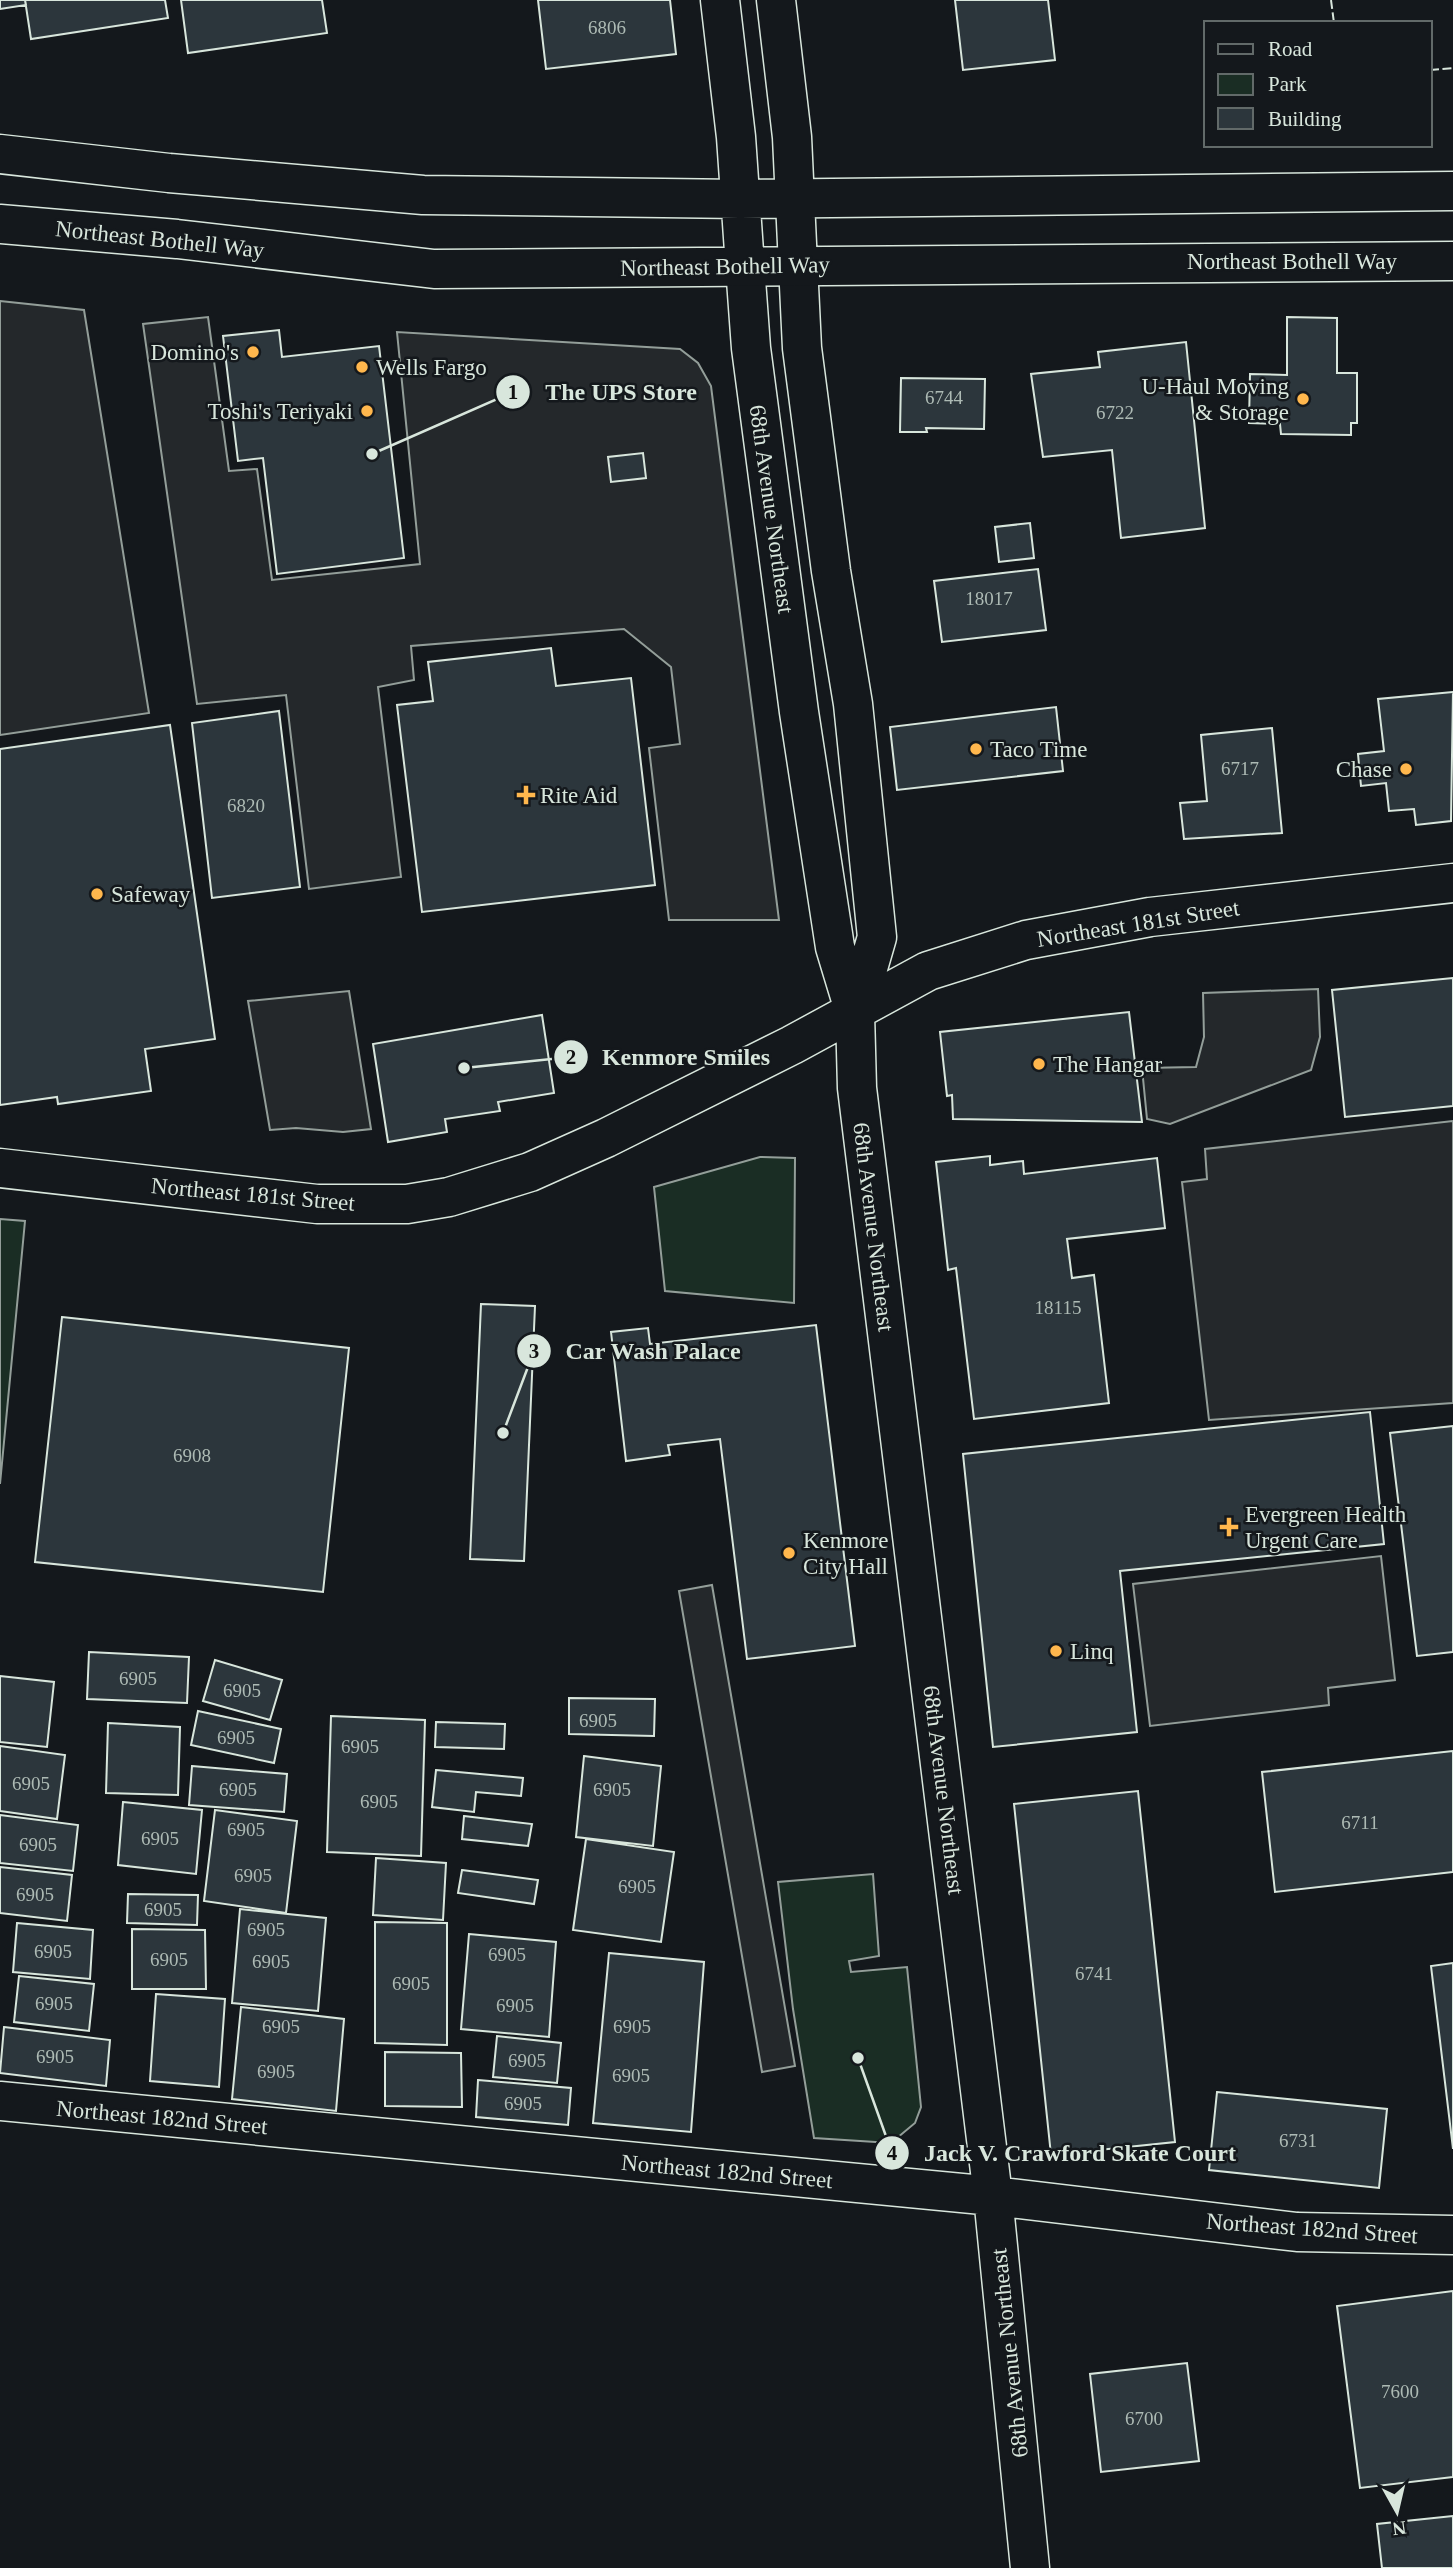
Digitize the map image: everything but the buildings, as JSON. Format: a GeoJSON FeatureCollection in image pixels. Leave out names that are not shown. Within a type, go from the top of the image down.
{"type":"FeatureCollection","features":[{"type":"Feature","properties":{"kind":"street","name":"68th Avenue Northeast"},"geometry":{"type":"LineString","coordinates":[[720,0],[740,199],[751,348],[799,712],[835,947],[855,1013],[857,1088],[993,2196],[1030,2568]]}},
{"type":"Feature","properties":{"kind":"street","name":"68th Avenue Northeast"},"geometry":{"type":"LineString","coordinates":[[776,0],[792,137],[802,348],[831,571],[853,704],[877,937],[855,1013]]}},
{"type":"Feature","properties":{"kind":"street"},"geometry":{"type":"LineString","coordinates":[[0,153],[169,173],[423,195],[740,199],[1453,191]]}},
{"type":"Feature","properties":{"kind":"street","name":"Northeast Bothell Way"},"geometry":{"type":"LineString","coordinates":[[0,224],[177,239],[434,269],[1453,261]]}},
{"type":"Feature","properties":{"kind":"street","name":"Northeast 181st Street"},"geometry":{"type":"LineString","coordinates":[[0,1168],[317,1204],[407,1204],[449,1197],[530,1172],[606,1138],[855,1013],[928,971],[1026,940],[1150,917],[1453,883]]}},
{"type":"Feature","properties":{"kind":"street","name":"Northeast 182nd Street"},"geometry":{"type":"LineString","coordinates":[[0,2101],[993,2196],[1297,2232],[1453,2235]]}},
{"type":"Feature","properties":{"kind":"green space"},"geometry":{"type":"Polygon","coordinates":[[[760,1157],[795,1158],[794,1303],[665,1291],[654,1187],[760,1157]]]}},
{"type":"Feature","properties":{"kind":"green space"},"geometry":{"type":"Polygon","coordinates":[[[0,1219],[25,1221],[0,1484],[0,1219]]]}},
{"type":"Feature","properties":{"kind":"green space"},"geometry":{"type":"Polygon","coordinates":[[[873,1874],[879,1956],[849,1961],[851,1972],[907,1967],[921,2107],[915,2123],[891,2143],[814,2138],[793,2009],[778,1882],[873,1874]]]}},
{"type":"Feature","properties":{"kind":"shaded area"},"geometry":{"type":"Polygon","coordinates":[[[0,301],[84,310],[149,713],[0,735],[0,301]]]}},
{"type":"Feature","properties":{"kind":"shaded area"},"geometry":{"type":"Polygon","coordinates":[[[208,317],[229,471],[257,469],[272,580],[420,564],[397,332],[680,349],[698,363],[711,386],[779,920],[669,920],[649,748],[680,744],[671,667],[624,629],[411,646],[414,680],[378,687],[401,877],[309,889],[286,695],[197,704],[143,324],[208,317]]]}},
{"type":"Feature","properties":{"kind":"shaded area"},"geometry":{"type":"Polygon","coordinates":[[[1318,989],[1320,1037],[1311,1070],[1170,1124],[1147,1119],[1142,1068],[1196,1067],[1204,1037],[1203,993],[1318,989]]]}},
{"type":"Feature","properties":{"kind":"shaded area"},"geometry":{"type":"Polygon","coordinates":[[[349,991],[371,1129],[343,1132],[296,1128],[270,1130],[248,1001],[349,991]]]}},
{"type":"Feature","properties":{"kind":"shaded area"},"geometry":{"type":"Polygon","coordinates":[[[1453,1121],[1453,1403],[1209,1420],[1182,1182],[1207,1179],[1205,1149],[1453,1121]]]}},
{"type":"Feature","properties":{"kind":"shaded area"},"geometry":{"type":"Polygon","coordinates":[[[1381,1556],[1395,1680],[1328,1688],[1329,1705],[1150,1726],[1133,1584],[1381,1556]]]}},
{"type":"Feature","properties":{"kind":"shaded area"},"geometry":{"type":"Polygon","coordinates":[[[712,1585],[795,2066],[762,2072],[679,1591],[712,1585]]]}},
{"type":"Feature","properties":{"kind":"fence"},"geometry":{"type":"LineString","coordinates":[[1331,0],[1334,21]]}},
{"type":"Feature","properties":{"kind":"fence"},"geometry":{"type":"LineString","coordinates":[[1432,70],[1453,68]]}},
{"type":"Feature","properties":{"kind":"place","name":"Domino's"},"geometry":{"type":"Point","coordinates":[253,352]}},
{"type":"Feature","properties":{"kind":"place","name":"Wells Fargo"},"geometry":{"type":"Point","coordinates":[362,367]}},
{"type":"Feature","properties":{"kind":"place","name":"U-Haul Moving & Storage"},"geometry":{"type":"Point","coordinates":[1303,399]}},
{"type":"Feature","properties":{"kind":"place","name":"Toshi's Teriyaki"},"geometry":{"type":"Point","coordinates":[367,411]}},
{"type":"Feature","properties":{"kind":"place","name":"The UPS Store"},"geometry":{"type":"Point","coordinates":[372,454]}},
{"type":"Feature","properties":{"kind":"place","name":"Taco Time"},"geometry":{"type":"Point","coordinates":[976,749]}},
{"type":"Feature","properties":{"kind":"place","name":"Chase"},"geometry":{"type":"Point","coordinates":[1406,769]}},
{"type":"Feature","properties":{"kind":"place","name":"Rite Aid"},"geometry":{"type":"Point","coordinates":[526,795]}},
{"type":"Feature","properties":{"kind":"place","name":"Safeway"},"geometry":{"type":"Point","coordinates":[97,894]}},
{"type":"Feature","properties":{"kind":"place","name":"The Hangar"},"geometry":{"type":"Point","coordinates":[1039,1064]}},
{"type":"Feature","properties":{"kind":"place","name":"Kenmore Smiles"},"geometry":{"type":"Point","coordinates":[464,1068]}},
{"type":"Feature","properties":{"kind":"place","name":"Car Wash Palace"},"geometry":{"type":"Point","coordinates":[503,1433]}},
{"type":"Feature","properties":{"kind":"place","name":"Evergreen Health Urgent Care"},"geometry":{"type":"Point","coordinates":[1229,1527]}},
{"type":"Feature","properties":{"kind":"place","name":"Kenmore City Hall"},"geometry":{"type":"Point","coordinates":[789,1553]}},
{"type":"Feature","properties":{"kind":"place","name":"Linq"},"geometry":{"type":"Point","coordinates":[1056,1651]}},
{"type":"Feature","properties":{"kind":"place","name":"Jack V. Crawford Skate Court"},"geometry":{"type":"Point","coordinates":[858,2058]}}]}
